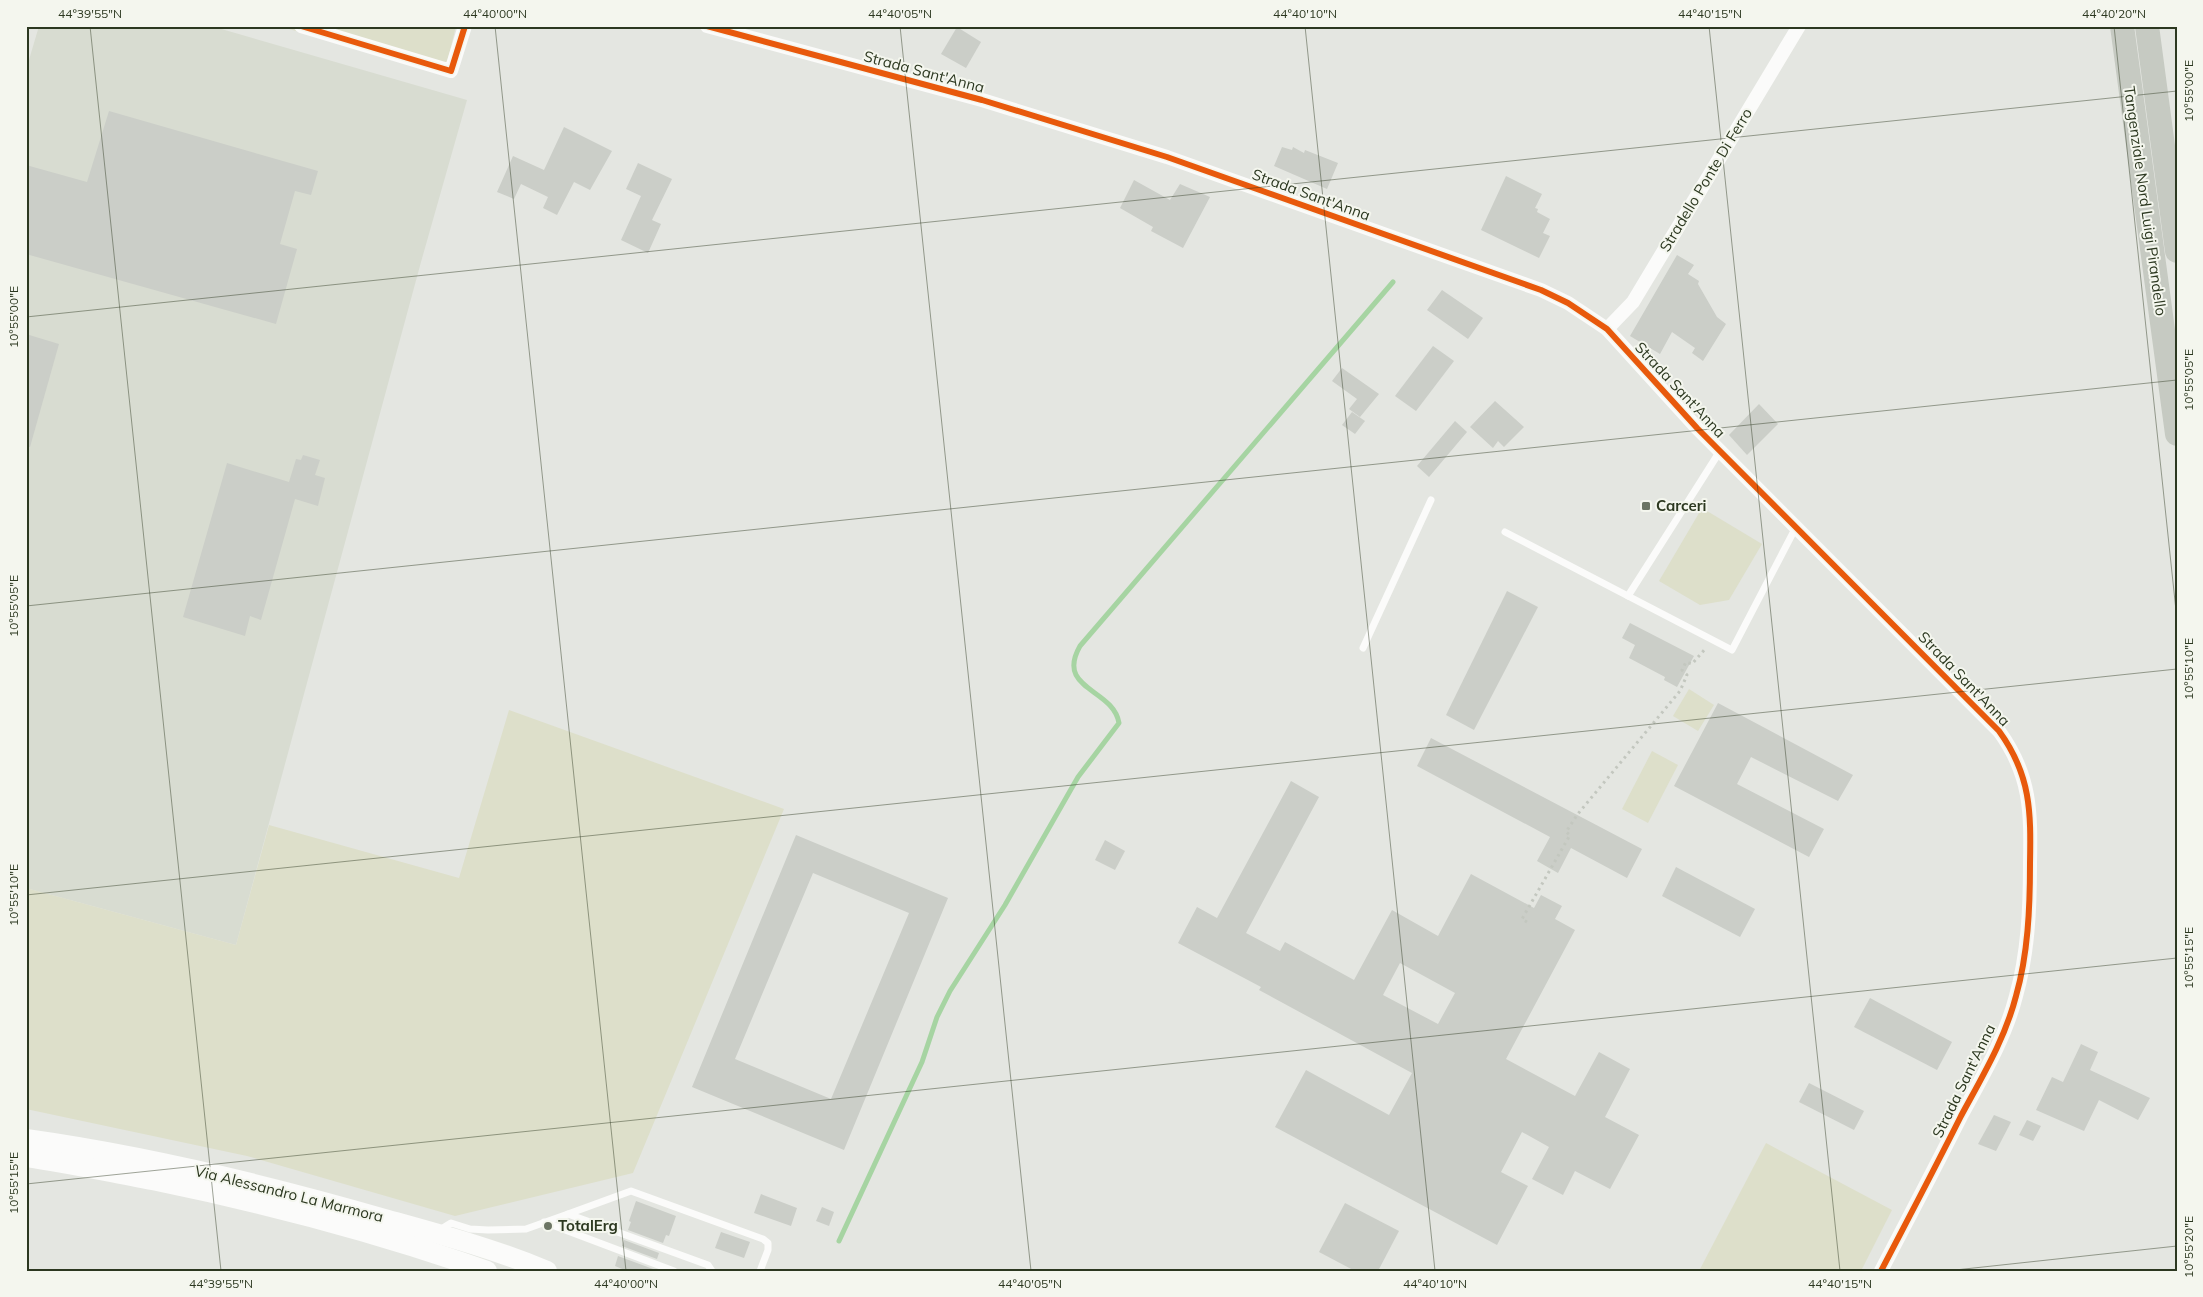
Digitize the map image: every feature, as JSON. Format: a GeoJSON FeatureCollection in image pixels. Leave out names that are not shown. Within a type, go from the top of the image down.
{"type":"FeatureCollection","features":[{"type":"Feature","properties":{"kind":"highway","name":"Tangenziale Nord Luigi Pirandello"},"geometry":{"type":"LineString","coordinates":[[2122,26],[2177,434]]}},
{"type":"Feature","properties":{"kind":"highway","name":"Tangenziale Nord Luigi Pirandello"},"geometry":{"type":"LineString","coordinates":[[2146,26],[2177,251]]}},
{"type":"Feature","properties":{"kind":"main road","name":"Via Alessandro La Marmora"},"geometry":{"type":"LineString","coordinates":[[26,1139],[64,1144],[256,1183],[433,1233],[547,1271]]}},
{"type":"Feature","properties":{"kind":"main road","name":"Via Alessandro La Marmora"},"geometry":{"type":"LineString","coordinates":[[26,1157],[206,1191],[321,1218],[431,1251],[487,1271]]}},
{"type":"Feature","properties":{"kind":"street"},"geometry":{"type":"LineString","coordinates":[[301,26],[451,71],[465,26]]}},
{"type":"Feature","properties":{"kind":"street","name":"Strada Sant'Anna"},"geometry":{"type":"LineString","coordinates":[[707,26],[982,100],[1167,157],[1541,290],[1568,303],[1607,329],[1720,451],[1999,731],[2020,765],[2028,790],[2031,818],[2028,918],[2024,957],[2016,996],[2000,1042],[1881,1271]]}},
{"type":"Feature","properties":{"kind":"street","name":"Stradello Ponte Di Ferro"},"geometry":{"type":"LineString","coordinates":[[1607,329],[1633,302],[1799,26]]}},
{"type":"Feature","properties":{"kind":"lane"},"geometry":{"type":"LineString","coordinates":[[1628,596],[1720,451]]}},
{"type":"Feature","properties":{"kind":"lane"},"geometry":{"type":"LineString","coordinates":[[1363,648],[1431,500]]}},
{"type":"Feature","properties":{"kind":"lane"},"geometry":{"type":"LineString","coordinates":[[1505,532],[1732,650],[1796,528]]}},
{"type":"Feature","properties":{"kind":"lane"},"geometry":{"type":"LineString","coordinates":[[433,1233],[451,1223],[470,1229],[526,1229],[631,1192],[763,1239],[768,1244],[768,1250],[760,1271]]}},
{"type":"Feature","properties":{"kind":"lane"},"geometry":{"type":"LineString","coordinates":[[568,1214],[708,1265],[712,1271]]}},
{"type":"Feature","properties":{"kind":"lane"},"geometry":{"type":"LineString","coordinates":[[544,1222],[674,1271]]}},
{"type":"Feature","properties":{"kind":"path"},"geometry":{"type":"LineString","coordinates":[[1527,922],[1522,919],[1570,835],[1566,832],[1577,815],[1680,691],[1688,675],[1682,670],[1686,662],[1692,664],[1696,657],[1702,655],[1711,639]]}},
{"type":"Feature","properties":{"kind":"shaded area"},"geometry":{"type":"Polygon","coordinates":[[[39,26],[211,26],[467,100],[421,262],[236,945],[26,888],[26,70],[39,26]]]}},
{"type":"Feature","properties":{"kind":"green space"},"geometry":{"type":"Polygon","coordinates":[[[279,26],[456,26],[444,75],[279,26]]]}},
{"type":"Feature","properties":{"kind":"green space"},"geometry":{"type":"Polygon","coordinates":[[[1702,508],[1762,544],[1729,600],[1700,605],[1659,581],[1702,508]]]}},
{"type":"Feature","properties":{"kind":"green space"},"geometry":{"type":"Polygon","coordinates":[[[1689,689],[1714,705],[1698,731],[1673,716],[1689,689]]]}},
{"type":"Feature","properties":{"kind":"green space"},"geometry":{"type":"Polygon","coordinates":[[[509,710],[784,809],[633,1173],[455,1216],[247,1156],[26,1109],[26,888],[236,945],[269,825],[459,878],[509,710]]]}},
{"type":"Feature","properties":{"kind":"green space"},"geometry":{"type":"Polygon","coordinates":[[[1652,751],[1678,765],[1648,823],[1622,809],[1652,751]]]}},
{"type":"Feature","properties":{"kind":"green space"},"geometry":{"type":"Polygon","coordinates":[[[1766,1143],[1892,1210],[1861,1271],[1699,1271],[1766,1143]]]}},
{"type":"Feature","properties":{"kind":"building"},"geometry":{"type":"Polygon","coordinates":[[[957,27],[981,42],[966,68],[941,54],[957,27]]]}},
{"type":"Feature","properties":{"kind":"building"},"geometry":{"type":"Polygon","coordinates":[[[109,111],[318,171],[311,195],[295,191],[280,244],[297,249],[276,324],[26,254],[26,165],[87,182],[109,111]]]}},
{"type":"Feature","properties":{"kind":"building"},"geometry":{"type":"Polygon","coordinates":[[[564,127],[612,151],[590,190],[574,182],[557,215],[543,208],[548,197],[521,184],[514,199],[497,192],[513,156],[544,170],[564,127]]]}},
{"type":"Feature","properties":{"kind":"building"},"geometry":{"type":"Polygon","coordinates":[[[1282,147],[1292,150],[1293,147],[1304,153],[1305,150],[1338,163],[1327,189],[1274,166],[1282,147]]]}},
{"type":"Feature","properties":{"kind":"building"},"geometry":{"type":"Polygon","coordinates":[[[638,163],[672,179],[652,220],[661,224],[648,253],[621,240],[641,196],[626,189],[638,163]]]}},
{"type":"Feature","properties":{"kind":"building"},"geometry":{"type":"Polygon","coordinates":[[[1506,176],[1542,194],[1535,208],[1538,209],[1537,212],[1550,219],[1543,233],[1550,236],[1539,258],[1481,230],[1506,176]]]}},
{"type":"Feature","properties":{"kind":"building"},"geometry":{"type":"Polygon","coordinates":[[[1134,180],[1170,200],[1180,184],[1210,197],[1183,248],[1151,231],[1153,227],[1120,208],[1134,180]]]}},
{"type":"Feature","properties":{"kind":"building"},"geometry":{"type":"Polygon","coordinates":[[[1677,255],[1694,265],[1688,274],[1699,281],[1698,284],[1717,317],[1726,324],[1703,361],[1692,353],[1695,348],[1672,332],[1660,354],[1630,336],[1677,255]]]}},
{"type":"Feature","properties":{"kind":"building"},"geometry":{"type":"Polygon","coordinates":[[[1442,290],[1483,318],[1468,339],[1427,310],[1442,290]]]}},
{"type":"Feature","properties":{"kind":"building"},"geometry":{"type":"Polygon","coordinates":[[[26,334],[59,344],[30,447],[26,446],[26,334]]]}},
{"type":"Feature","properties":{"kind":"building"},"geometry":{"type":"Polygon","coordinates":[[[1433,346],[1454,361],[1416,411],[1395,396],[1433,346]]]}},
{"type":"Feature","properties":{"kind":"building"},"geometry":{"type":"Polygon","coordinates":[[[1342,368],[1379,394],[1360,417],[1349,409],[1357,399],[1332,381],[1342,368]]]}},
{"type":"Feature","properties":{"kind":"building"},"geometry":{"type":"Polygon","coordinates":[[[1495,401],[1524,427],[1504,447],[1498,441],[1493,448],[1470,427],[1495,401]]]}},
{"type":"Feature","properties":{"kind":"building"},"geometry":{"type":"Polygon","coordinates":[[[1759,404],[1778,424],[1747,455],[1729,435],[1759,404]]]}},
{"type":"Feature","properties":{"kind":"building"},"geometry":{"type":"Polygon","coordinates":[[[1352,412],[1365,421],[1355,434],[1342,425],[1352,412]]]}},
{"type":"Feature","properties":{"kind":"building"},"geometry":{"type":"Polygon","coordinates":[[[1455,421],[1467,432],[1429,477],[1417,466],[1455,421]]]}},
{"type":"Feature","properties":{"kind":"building"},"geometry":{"type":"Polygon","coordinates":[[[303,455],[320,460],[315,475],[325,478],[318,506],[295,499],[261,620],[250,616],[245,636],[183,617],[227,463],[289,482],[296,459],[301,460],[303,455]]]}},
{"type":"Feature","properties":{"kind":"building"},"geometry":{"type":"Polygon","coordinates":[[[1507,591],[1538,607],[1474,730],[1446,715],[1507,591]]]}},
{"type":"Feature","properties":{"kind":"building"},"geometry":{"type":"Polygon","coordinates":[[[1630,623],[1694,656],[1677,687],[1664,680],[1665,677],[1629,658],[1635,645],[1622,638],[1630,623]]]}},
{"type":"Feature","properties":{"kind":"building"},"geometry":{"type":"Polygon","coordinates":[[[1718,703],[1853,775],[1838,801],[1751,757],[1737,784],[1824,829],[1809,857],[1674,786],[1718,703]]]}},
{"type":"Feature","properties":{"kind":"building"},"geometry":{"type":"Polygon","coordinates":[[[1431,738],[1642,849],[1627,878],[1571,848],[1558,873],[1537,861],[1550,837],[1417,766],[1431,738]]]}},
{"type":"Feature","properties":{"kind":"building"},"geometry":{"type":"Polygon","coordinates":[[[1291,781],[1319,797],[1246,933],[1280,951],[1285,942],[1354,980],[1392,910],[1438,936],[1471,874],[1534,908],[1541,895],[1562,906],[1555,919],[1575,930],[1506,1059],[1575,1096],[1599,1052],[1630,1069],[1605,1117],[1639,1135],[1610,1189],[1575,1171],[1563,1195],[1532,1179],[1549,1147],[1522,1132],[1501,1172],[1528,1186],[1497,1245],[1275,1127],[1306,1070],[1389,1115],[1412,1073],[1259,990],[1261,987],[1178,943],[1197,907],[1217,918],[1291,781]],[[1400,963],[1383,995],[1438,1024],[1455,993],[1400,963]]]}},
{"type":"Feature","properties":{"kind":"building"},"geometry":{"type":"Polygon","coordinates":[[[796,835],[948,898],[844,1150],[692,1087],[796,835]],[[813,873],[735,1059],[831,1099],[909,913],[813,873]]]}},
{"type":"Feature","properties":{"kind":"building"},"geometry":{"type":"Polygon","coordinates":[[[1105,840],[1125,851],[1115,870],[1095,860],[1105,840]]]}},
{"type":"Feature","properties":{"kind":"building"},"geometry":{"type":"Polygon","coordinates":[[[1676,867],[1755,909],[1740,937],[1662,896],[1676,867]]]}},
{"type":"Feature","properties":{"kind":"building"},"geometry":{"type":"Polygon","coordinates":[[[1870,998],[1952,1042],[1937,1070],[1854,1027],[1870,998]]]}},
{"type":"Feature","properties":{"kind":"building"},"geometry":{"type":"Polygon","coordinates":[[[2081,1044],[2098,1052],[2090,1070],[2150,1098],[2138,1120],[2099,1100],[2084,1131],[2036,1110],[2052,1077],[2063,1082],[2081,1044]]]}},
{"type":"Feature","properties":{"kind":"building"},"geometry":{"type":"Polygon","coordinates":[[[1809,1083],[1864,1111],[1854,1130],[1799,1102],[1809,1083]]]}},
{"type":"Feature","properties":{"kind":"building"},"geometry":{"type":"Polygon","coordinates":[[[1994,1115],[2011,1122],[1996,1151],[1978,1144],[1994,1115]]]}},
{"type":"Feature","properties":{"kind":"building"},"geometry":{"type":"Polygon","coordinates":[[[2027,1120],[2041,1126],[2033,1141],[2019,1135],[2027,1120]]]}},
{"type":"Feature","properties":{"kind":"building"},"geometry":{"type":"Polygon","coordinates":[[[761,1194],[797,1208],[791,1226],[754,1213],[761,1194]]]}},
{"type":"Feature","properties":{"kind":"building"},"geometry":{"type":"Polygon","coordinates":[[[636,1201],[676,1216],[669,1236],[666,1235],[663,1243],[628,1230],[636,1201]]]}},
{"type":"Feature","properties":{"kind":"building"},"geometry":{"type":"Polygon","coordinates":[[[1345,1203],[1399,1231],[1378,1271],[1355,1271],[1319,1252],[1345,1203]]]}},
{"type":"Feature","properties":{"kind":"building"},"geometry":{"type":"Polygon","coordinates":[[[822,1207],[834,1212],[829,1226],[816,1221],[822,1207]]]}},
{"type":"Feature","properties":{"kind":"building"},"geometry":{"type":"Polygon","coordinates":[[[721,1232],[750,1242],[744,1258],[715,1248],[721,1232]]]}},
{"type":"Feature","properties":{"kind":"building"},"geometry":{"type":"Polygon","coordinates":[[[624,1240],[659,1253],[657,1259],[622,1246],[624,1240]]]}},
{"type":"Feature","properties":{"kind":"building"},"geometry":{"type":"Polygon","coordinates":[[[618,1256],[653,1269],[653,1271],[627,1271],[615,1266],[618,1256]]]}},
{"type":"Feature","properties":{"kind":"waterway"},"geometry":{"type":"LineString","coordinates":[[839,1241],[922,1062],[937,1017],[950,991],[1005,905],[1078,777],[1119,723],[1115,711],[1107,702],[1088,688],[1075,672],[1074,661],[1080,646],[1393,282]]}},
{"type":"Feature","properties":{"kind":"cycle path"},"geometry":{"type":"LineString","coordinates":[[301,26],[451,71],[465,26]]}},
{"type":"Feature","properties":{"kind":"cycle path"},"geometry":{"type":"LineString","coordinates":[[707,26],[982,100],[1167,157],[1541,290],[1568,303],[1607,329],[1697,428],[1999,731],[2010,747],[2017,763],[2027,794],[2029,811],[2029,914],[2020,980],[2006,1027],[1992,1058],[1881,1271]]}},
{"type":"Feature","properties":{"kind":"place","name":"Carceri"},"geometry":{"type":"Point","coordinates":[1646,506]}},
{"type":"Feature","properties":{"kind":"place","name":"TotalErg"},"geometry":{"type":"Point","coordinates":[548,1226]}}]}
